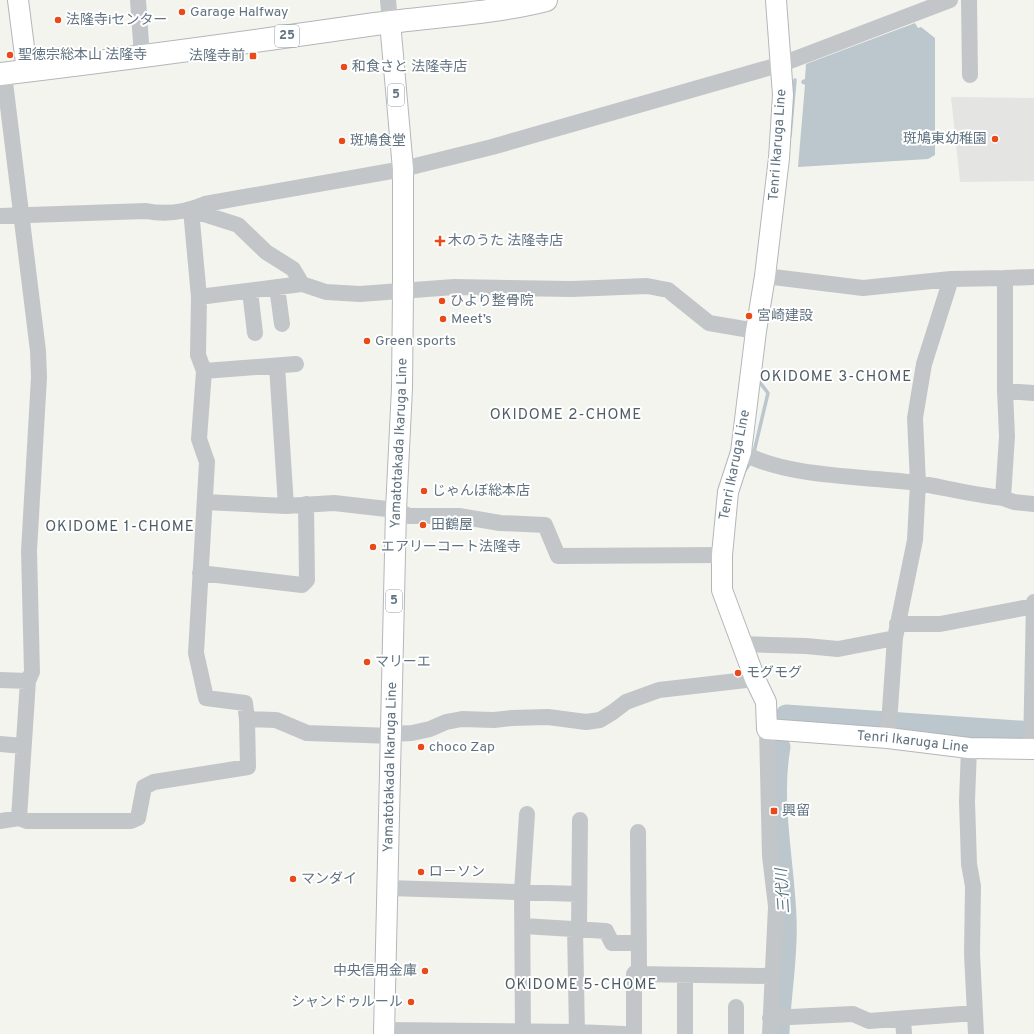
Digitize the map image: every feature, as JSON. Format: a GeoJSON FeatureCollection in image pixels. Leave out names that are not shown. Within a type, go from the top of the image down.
{"type":"FeatureCollection","features":[{"type":"Feature","properties":{"kind":"highway","name":"25"},"geometry":{"type":"LineString","coordinates":[[2,74],[142,57],[390,22],[521,6],[546,0]]}},
{"type":"Feature","properties":{"kind":"main road"},"geometry":{"type":"LineString","coordinates":[[18,0],[27,71]]}},
{"type":"Feature","properties":{"kind":"main road","name":"Tenri Ikaruga Line"},"geometry":{"type":"LineString","coordinates":[[776,0],[782,64],[783,95],[769,277],[756,331],[745,454],[728,492],[722,556],[722,590],[741,644],[766,702],[767,729],[889,728],[969,748],[1032,740]]}},
{"type":"Feature","properties":{"kind":"main road","name":"Yamatotakada Ikaruga Line"},"geometry":{"type":"LineString","coordinates":[[384,1032],[396,510],[402,388],[403,169],[390,22]]}},
{"type":"Feature","properties":{"kind":"street"},"geometry":{"type":"LineString","coordinates":[[138,0],[142,57]]}},
{"type":"Feature","properties":{"kind":"street"},"geometry":{"type":"LineString","coordinates":[[388,0],[390,22]]}},
{"type":"Feature","properties":{"kind":"street"},"geometry":{"type":"LineString","coordinates":[[0,216],[21,214],[146,211],[160,214],[191,210],[205,204],[403,169],[492,147],[782,64],[950,0]]}},
{"type":"Feature","properties":{"kind":"street"},"geometry":{"type":"LineString","coordinates":[[969,0],[970,76]]}},
{"type":"Feature","properties":{"kind":"street"},"geometry":{"type":"LineString","coordinates":[[2,74],[38,351],[39,377],[29,550],[32,672],[28,681],[19,818]]}},
{"type":"Feature","properties":{"kind":"street"},"geometry":{"type":"LineString","coordinates":[[191,210],[238,225],[266,252],[293,269],[302,284]]}},
{"type":"Feature","properties":{"kind":"street"},"geometry":{"type":"LineString","coordinates":[[0,821],[19,818],[27,821],[131,821],[138,818],[144,787],[154,782],[248,767],[247,719],[245,702],[206,698],[196,653],[207,462],[199,439],[204,370],[198,355],[199,297],[191,210]]}},
{"type":"Feature","properties":{"kind":"street"},"geometry":{"type":"LineString","coordinates":[[769,277],[863,288],[951,280],[1034,277]]}},
{"type":"Feature","properties":{"kind":"street"},"geometry":{"type":"LineString","coordinates":[[1002,498],[1007,436],[1005,391],[1005,278]]}},
{"type":"Feature","properties":{"kind":"street"},"geometry":{"type":"LineString","coordinates":[[889,728],[896,631],[915,540],[918,484],[915,418],[924,364],[951,280]]}},
{"type":"Feature","properties":{"kind":"street"},"geometry":{"type":"LineString","coordinates":[[199,297],[302,284],[326,292],[360,294],[454,287],[572,289],[647,286],[668,290],[709,322],[756,331]]}},
{"type":"Feature","properties":{"kind":"street"},"geometry":{"type":"LineString","coordinates":[[277,288],[282,324]]}},
{"type":"Feature","properties":{"kind":"street"},"geometry":{"type":"LineString","coordinates":[[250,291],[255,333]]}},
{"type":"Feature","properties":{"kind":"street"},"geometry":{"type":"LineString","coordinates":[[204,370],[296,364]]}},
{"type":"Feature","properties":{"kind":"street"},"geometry":{"type":"LineString","coordinates":[[277,366],[286,506]]}},
{"type":"Feature","properties":{"kind":"street"},"geometry":{"type":"LineString","coordinates":[[1005,391],[1034,393]]}},
{"type":"Feature","properties":{"kind":"street"},"geometry":{"type":"LineString","coordinates":[[745,454],[786,469],[918,484],[1002,498],[1014,502],[1034,504]]}},
{"type":"Feature","properties":{"kind":"street"},"geometry":{"type":"LineString","coordinates":[[205,502],[286,506],[334,504],[396,510],[410,516],[459,516],[500,523],[545,525],[558,556],[722,556]]}},
{"type":"Feature","properties":{"kind":"street"},"geometry":{"type":"LineString","coordinates":[[200,573],[302,585],[307,580],[306,504]]}},
{"type":"Feature","properties":{"kind":"street"},"geometry":{"type":"LineString","coordinates":[[1032,740],[1034,602]]}},
{"type":"Feature","properties":{"kind":"street"},"geometry":{"type":"LineString","coordinates":[[741,644],[838,649],[896,631],[1034,606]]}},
{"type":"Feature","properties":{"kind":"street"},"geometry":{"type":"LineString","coordinates":[[247,719],[276,720],[307,733],[392,735],[430,729],[446,722],[462,719],[494,720],[548,717],[586,722],[600,720],[626,702],[659,690],[755,679]]}},
{"type":"Feature","properties":{"kind":"street"},"geometry":{"type":"LineString","coordinates":[[0,680],[28,681]]}},
{"type":"Feature","properties":{"kind":"street"},"geometry":{"type":"LineString","coordinates":[[767,729],[769,829],[776,906],[772,976],[778,1018],[770,1034]]}},
{"type":"Feature","properties":{"kind":"street"},"geometry":{"type":"LineString","coordinates":[[0,744],[23,746]]}},
{"type":"Feature","properties":{"kind":"street"},"geometry":{"type":"LineString","coordinates":[[969,748],[967,801],[969,864],[973,886],[972,896],[976,1034]]}},
{"type":"Feature","properties":{"kind":"street"},"geometry":{"type":"LineString","coordinates":[[523,1033],[522,891],[527,814]]}},
{"type":"Feature","properties":{"kind":"street"},"geometry":{"type":"LineString","coordinates":[[577,1033],[577,928],[580,820]]}},
{"type":"Feature","properties":{"kind":"street"},"geometry":{"type":"LineString","coordinates":[[634,1034],[634,974],[639,969],[638,832]]}},
{"type":"Feature","properties":{"kind":"street"},"geometry":{"type":"LineString","coordinates":[[388,888],[522,891],[579,894]]}},
{"type":"Feature","properties":{"kind":"street"},"geometry":{"type":"LineString","coordinates":[[523,926],[577,928],[606,931],[612,943],[638,943]]}},
{"type":"Feature","properties":{"kind":"street"},"geometry":{"type":"LineString","coordinates":[[634,974],[772,976]]}},
{"type":"Feature","properties":{"kind":"street"},"geometry":{"type":"LineString","coordinates":[[685,975],[685,1034]]}},
{"type":"Feature","properties":{"kind":"street"},"geometry":{"type":"LineString","coordinates":[[736,1007],[736,1034]]}},
{"type":"Feature","properties":{"kind":"street"},"geometry":{"type":"LineString","coordinates":[[778,1018],[853,1014],[869,1021],[904,1026],[975,1013]]}},
{"type":"Feature","properties":{"kind":"street"},"geometry":{"type":"LineString","coordinates":[[384,1032],[624,1034]]}},
{"type":"Feature","properties":{"kind":"shaded area"},"geometry":{"type":"Polygon","coordinates":[[[915,23],[918,28],[921,27],[935,38],[935,155],[928,159],[798,167],[805,85],[801,83],[802,80],[805,79],[806,64],[915,23]]]}},
{"type":"Feature","properties":{"kind":"shaded area","name":"斑鳩東幼稚園"},"geometry":{"type":"Polygon","coordinates":[[[951,97],[1034,98],[1034,181],[960,182],[951,97]]]}},
{"type":"Feature","properties":{"kind":"waterway"},"geometry":{"type":"LineString","coordinates":[[790,136],[795,80]]}},
{"type":"Feature","properties":{"kind":"waterway"},"geometry":{"type":"LineString","coordinates":[[754,452],[768,393],[758,380]]}},
{"type":"Feature","properties":{"kind":"waterway"},"geometry":{"type":"LineString","coordinates":[[744,472],[752,460]]}},
{"type":"Feature","properties":{"kind":"waterway"},"geometry":{"type":"LineString","coordinates":[[773,712],[774,714],[786,715]]}},
{"type":"Feature","properties":{"kind":"waterway","name":"三代川"},"geometry":{"type":"LineString","coordinates":[[786,715],[1034,732]]}},
{"type":"Feature","properties":{"kind":"waterway","name":"三代川"},"geometry":{"type":"LineString","coordinates":[[779,1034],[786,933],[785,897],[778,832],[776,789],[780,747]]}},
{"type":"Feature","properties":{"kind":"place","name":"Garage Halfway"},"geometry":{"type":"Point","coordinates":[182,12]}},
{"type":"Feature","properties":{"kind":"place","name":"法隆寺iセンター"},"geometry":{"type":"Point","coordinates":[58,20]}},
{"type":"Feature","properties":{"kind":"place","name":"聖徳宗総本山 法隆寺"},"geometry":{"type":"Point","coordinates":[10,55]}},
{"type":"Feature","properties":{"kind":"place","name":"法隆寺前"},"geometry":{"type":"Point","coordinates":[253,56]}},
{"type":"Feature","properties":{"kind":"place","name":"和食さと 法隆寺店"},"geometry":{"type":"Point","coordinates":[344,67]}},
{"type":"Feature","properties":{"kind":"place","name":"斑鳩東幼稚園"},"geometry":{"type":"Point","coordinates":[995,139]}},
{"type":"Feature","properties":{"kind":"place","name":"斑鳩食堂"},"geometry":{"type":"Point","coordinates":[342,141]}},
{"type":"Feature","properties":{"kind":"place","name":"木のうた 法隆寺店"},"geometry":{"type":"Point","coordinates":[440,241]}},
{"type":"Feature","properties":{"kind":"place","name":"ひより整骨院"},"geometry":{"type":"Point","coordinates":[442,301]}},
{"type":"Feature","properties":{"kind":"place","name":"宮崎建設"},"geometry":{"type":"Point","coordinates":[749,316]}},
{"type":"Feature","properties":{"kind":"place","name":"Meet’s"},"geometry":{"type":"Point","coordinates":[443,319]}},
{"type":"Feature","properties":{"kind":"place","name":"Green sports"},"geometry":{"type":"Point","coordinates":[367,341]}},
{"type":"Feature","properties":{"kind":"place","name":"じゃんぼ総本店"},"geometry":{"type":"Point","coordinates":[424,491]}},
{"type":"Feature","properties":{"kind":"place","name":"田鶴屋"},"geometry":{"type":"Point","coordinates":[423,525]}},
{"type":"Feature","properties":{"kind":"place","name":"エアリーコート法隆寺"},"geometry":{"type":"Point","coordinates":[373,547]}},
{"type":"Feature","properties":{"kind":"place","name":"マリーエ"},"geometry":{"type":"Point","coordinates":[367,662]}},
{"type":"Feature","properties":{"kind":"place","name":"モグモグ"},"geometry":{"type":"Point","coordinates":[738,673]}},
{"type":"Feature","properties":{"kind":"place","name":"choco Zap"},"geometry":{"type":"Point","coordinates":[421,747]}},
{"type":"Feature","properties":{"kind":"place","name":"興留"},"geometry":{"type":"Point","coordinates":[774,811]}},
{"type":"Feature","properties":{"kind":"place","name":"ロ－ソン"},"geometry":{"type":"Point","coordinates":[421,872]}},
{"type":"Feature","properties":{"kind":"place","name":"マンダイ"},"geometry":{"type":"Point","coordinates":[293,879]}},
{"type":"Feature","properties":{"kind":"place","name":"中央信用金庫"},"geometry":{"type":"Point","coordinates":[425,971]}},
{"type":"Feature","properties":{"kind":"place","name":"シャンドゥルール"},"geometry":{"type":"Point","coordinates":[411,1002]}},
{"type":"Feature","properties":{"kind":"district","name":"OKIDOME 3-CHOME"},"geometry":{"type":"Point","coordinates":[836,377]}},
{"type":"Feature","properties":{"kind":"district","name":"OKIDOME 2-CHOME"},"geometry":{"type":"Point","coordinates":[566,415]}},
{"type":"Feature","properties":{"kind":"district","name":"OKIDOME 1-CHOME"},"geometry":{"type":"Point","coordinates":[120,527]}},
{"type":"Feature","properties":{"kind":"district","name":"OKIDOME 5-CHOME"},"geometry":{"type":"Point","coordinates":[581,985]}}]}
